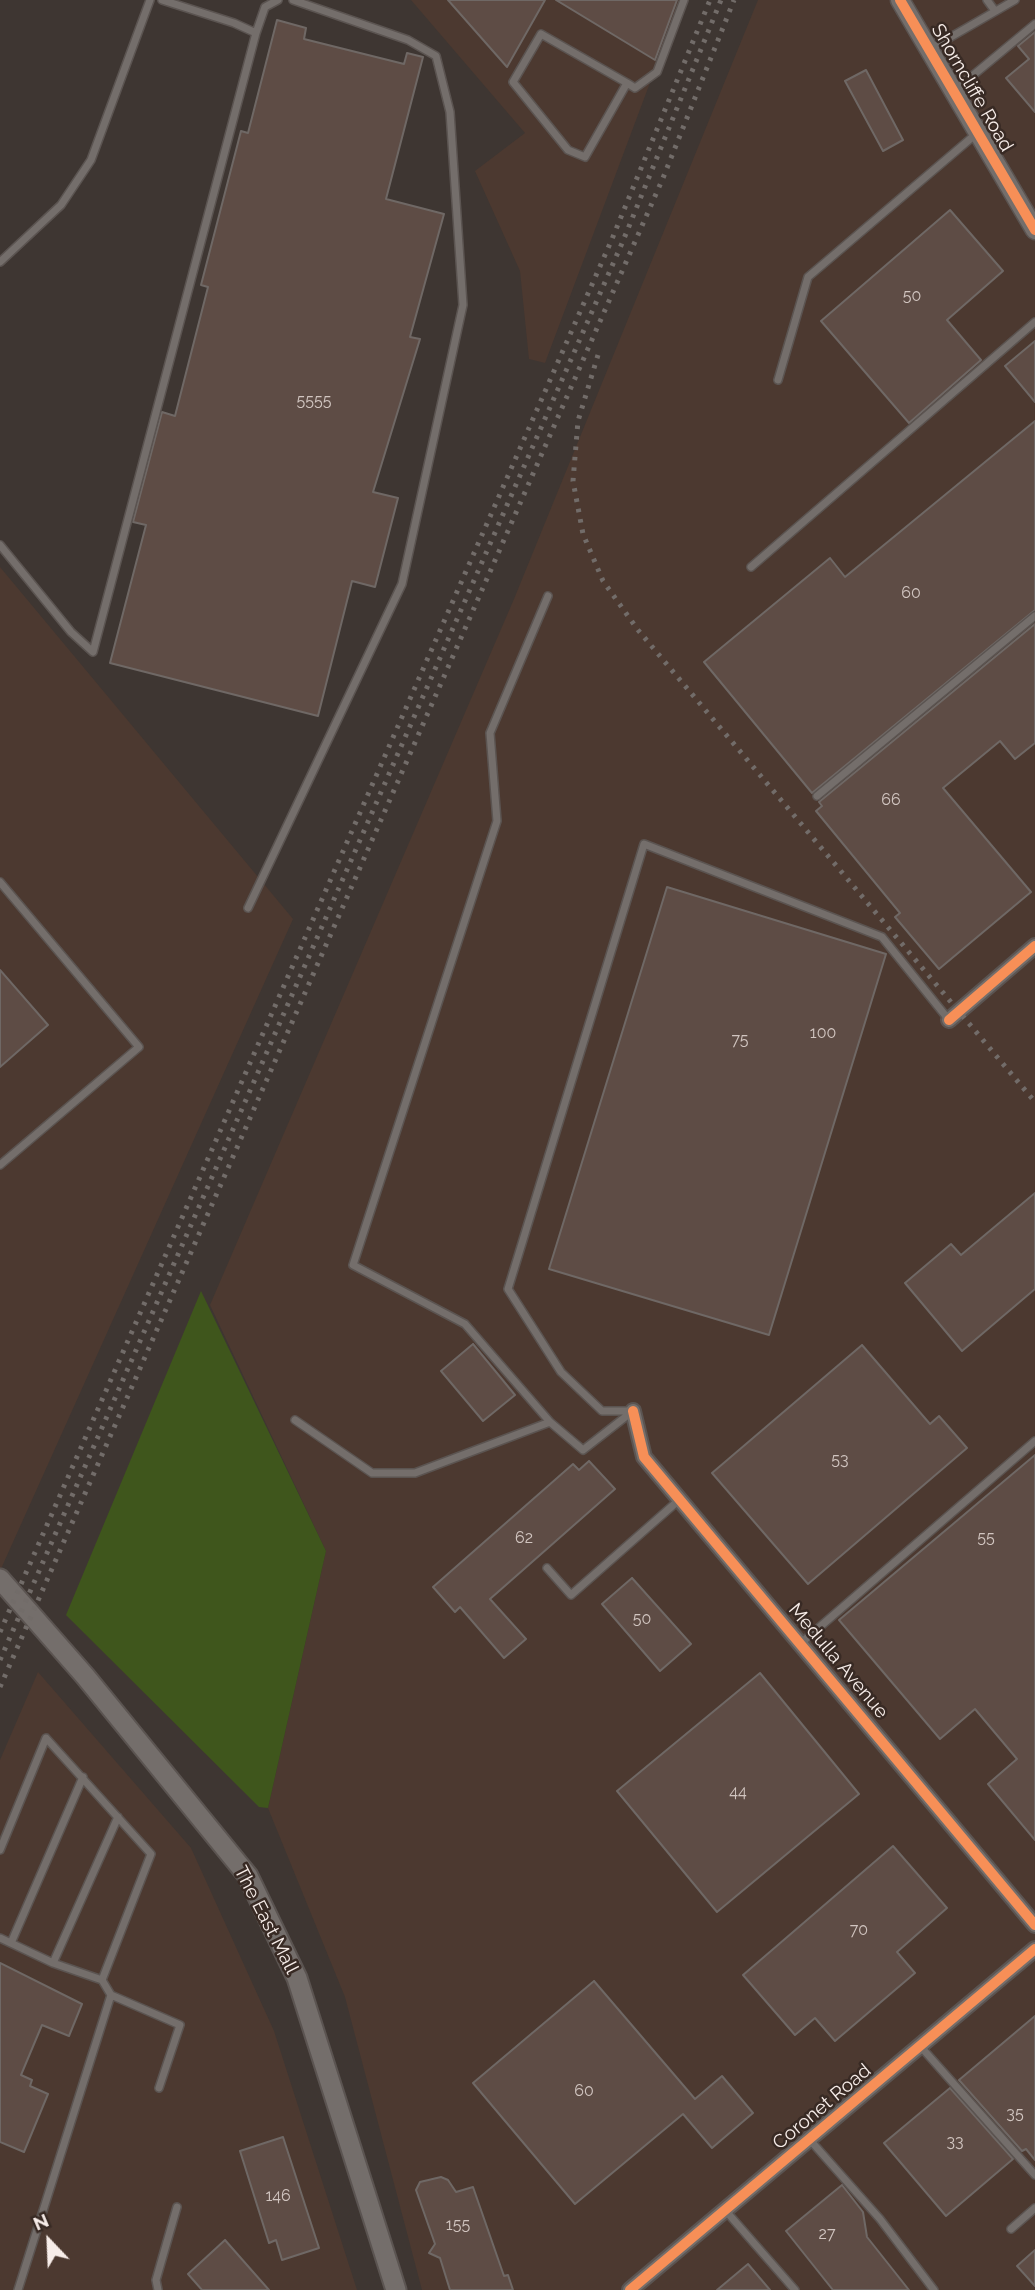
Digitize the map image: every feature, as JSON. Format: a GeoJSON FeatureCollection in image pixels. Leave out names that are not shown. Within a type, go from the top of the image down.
{"type":"FeatureCollection","features":[{"type":"Feature","properties":{"kind":"main road","name":"The East Mall"},"geometry":{"type":"LineString","coordinates":[[0,1579],[85,1676],[248,1876],[297,1978],[396,2290]]}},
{"type":"Feature","properties":{"kind":"street","name":"Shorncliffe Road"},"geometry":{"type":"LineString","coordinates":[[900,0],[1035,230]]}},
{"type":"Feature","properties":{"kind":"street"},"geometry":{"type":"LineString","coordinates":[[949,1020],[1035,946]]}},
{"type":"Feature","properties":{"kind":"street","name":"Medulla Avenue"},"geometry":{"type":"LineString","coordinates":[[634,1410],[644,1457],[1035,1925]]}},
{"type":"Feature","properties":{"kind":"street","name":"Coronet Road"},"geometry":{"type":"LineString","coordinates":[[633,2289],[1035,1949]]}},
{"type":"Feature","properties":{"kind":"lane"},"geometry":{"type":"LineString","coordinates":[[0,262],[61,205],[91,160],[150,0]]}},
{"type":"Feature","properties":{"kind":"lane"},"geometry":{"type":"LineString","coordinates":[[162,0],[234,23],[256,33]]}},
{"type":"Feature","properties":{"kind":"lane"},"geometry":{"type":"LineString","coordinates":[[0,545],[71,632],[93,652],[256,33],[265,7],[278,0]]}},
{"type":"Feature","properties":{"kind":"lane"},"geometry":{"type":"LineString","coordinates":[[247,908],[402,584],[463,304],[450,112],[436,57],[408,40],[293,0]]}},
{"type":"Feature","properties":{"kind":"lane"},"geometry":{"type":"LineString","coordinates":[[627,83],[585,157],[568,150],[513,82],[541,34],[627,83],[635,88],[657,72],[684,0]]}},
{"type":"Feature","properties":{"kind":"lane"},"geometry":{"type":"LineString","coordinates":[[987,0],[995,11]]}},
{"type":"Feature","properties":{"kind":"lane"},"geometry":{"type":"LineString","coordinates":[[929,49],[1015,0]]}},
{"type":"Feature","properties":{"kind":"lane"},"geometry":{"type":"LineString","coordinates":[[954,92],[1035,23]]}},
{"type":"Feature","properties":{"kind":"lane"},"geometry":{"type":"LineString","coordinates":[[778,380],[808,277],[978,133]]}},
{"type":"Feature","properties":{"kind":"lane"},"geometry":{"type":"LineString","coordinates":[[751,567],[1035,322]]}},
{"type":"Feature","properties":{"kind":"lane"},"geometry":{"type":"LineString","coordinates":[[548,596],[490,733],[497,821],[353,1265],[465,1324],[550,1422],[583,1450],[634,1410]]}},
{"type":"Feature","properties":{"kind":"lane"},"geometry":{"type":"LineString","coordinates":[[817,796],[1035,616]]}},
{"type":"Feature","properties":{"kind":"lane"},"geometry":{"type":"LineString","coordinates":[[634,1410],[602,1411],[561,1372],[508,1289],[644,844],[882,937],[949,1020]]}},
{"type":"Feature","properties":{"kind":"lane"},"geometry":{"type":"LineString","coordinates":[[0,882],[139,1047],[0,1166]]}},
{"type":"Feature","properties":{"kind":"lane"},"geometry":{"type":"LineString","coordinates":[[295,1420],[372,1473],[415,1473],[550,1422]]}},
{"type":"Feature","properties":{"kind":"lane"},"geometry":{"type":"LineString","coordinates":[[800,1644],[1035,1441]]}},
{"type":"Feature","properties":{"kind":"lane"},"geometry":{"type":"LineString","coordinates":[[547,1568],[571,1595],[680,1500]]}},
{"type":"Feature","properties":{"kind":"lane"},"geometry":{"type":"LineString","coordinates":[[0,1850],[47,1738],[151,1854],[102,1980]]}},
{"type":"Feature","properties":{"kind":"lane"},"geometry":{"type":"LineString","coordinates":[[11,1943],[83,1777]]}},
{"type":"Feature","properties":{"kind":"lane"},"geometry":{"type":"LineString","coordinates":[[53,1963],[118,1817]]}},
{"type":"Feature","properties":{"kind":"lane"},"geometry":{"type":"LineString","coordinates":[[0,1938],[53,1963],[102,1980],[111,1995],[180,2025],[159,2088]]}},
{"type":"Feature","properties":{"kind":"lane"},"geometry":{"type":"LineString","coordinates":[[18,2290],[111,1995]]}},
{"type":"Feature","properties":{"kind":"lane"},"geometry":{"type":"LineString","coordinates":[[920,2047],[1035,2175]]}},
{"type":"Feature","properties":{"kind":"lane"},"geometry":{"type":"LineString","coordinates":[[810,2140],[880,2219],[934,2290]]}},
{"type":"Feature","properties":{"kind":"lane"},"geometry":{"type":"LineString","coordinates":[[158,2290],[156,2280],[177,2207]]}},
{"type":"Feature","properties":{"kind":"lane"},"geometry":{"type":"LineString","coordinates":[[1011,2229],[1035,2208]]}},
{"type":"Feature","properties":{"kind":"lane"},"geometry":{"type":"LineString","coordinates":[[725,2210],[795,2290]]}},
{"type":"Feature","properties":{"kind":"shaded area"},"geometry":{"type":"Polygon","coordinates":[[[411,0],[681,0],[545,363],[529,359],[520,271],[475,171],[525,133],[411,0]]]}},
{"type":"Feature","properties":{"kind":"shaded area"},"geometry":{"type":"Polygon","coordinates":[[[758,0],[1035,0],[1035,2290],[422,2290],[345,1997],[268,1808],[326,1551],[210,1305],[514,599],[758,0]]]}},
{"type":"Feature","properties":{"kind":"shaded area"},"geometry":{"type":"Polygon","coordinates":[[[0,567],[293,919],[0,1571],[0,567]]]}},
{"type":"Feature","properties":{"kind":"shaded area"},"geometry":{"type":"Polygon","coordinates":[[[38,1672],[191,1848],[274,2031],[357,2290],[0,2290],[0,1760],[38,1672]]]}},
{"type":"Feature","properties":{"kind":"green space"},"geometry":{"type":"Polygon","coordinates":[[[201,1291],[326,1551],[268,1808],[259,1807],[66,1615],[201,1291]]]}},
{"type":"Feature","properties":{"kind":"building"},"geometry":{"type":"Polygon","coordinates":[[[448,0],[545,0],[507,67],[448,0]]]}},
{"type":"Feature","properties":{"kind":"building"},"geometry":{"type":"Polygon","coordinates":[[[556,0],[677,0],[655,60],[556,0]]]}},
{"type":"Feature","properties":{"kind":"building"},"geometry":{"type":"Polygon","coordinates":[[[277,20],[306,28],[304,39],[404,64],[407,53],[423,57],[386,199],[444,214],[410,337],[420,339],[373,492],[398,498],[375,587],[352,581],[318,716],[110,663],[146,525],[133,522],[162,412],[175,416],[208,287],[201,285],[241,131],[248,133],[277,20]]]}},
{"type":"Feature","properties":{"kind":"building"},"geometry":{"type":"Polygon","coordinates":[[[1035,32],[1035,112],[1006,78],[1029,59],[1018,46],[1035,32]]]}},
{"type":"Feature","properties":{"kind":"building"},"geometry":{"type":"Polygon","coordinates":[[[866,70],[903,140],[883,151],[845,81],[866,70]]]}},
{"type":"Feature","properties":{"kind":"building"},"geometry":{"type":"Polygon","coordinates":[[[950,210],[1003,271],[947,320],[981,360],[909,423],[821,321],[950,210]]]}},
{"type":"Feature","properties":{"kind":"building"},"geometry":{"type":"Polygon","coordinates":[[[1035,341],[1035,402],[1005,366],[1035,341]]]}},
{"type":"Feature","properties":{"kind":"building"},"geometry":{"type":"Polygon","coordinates":[[[1035,421],[1035,610],[812,793],[704,662],[830,558],[845,577],[1035,421]]]}},
{"type":"Feature","properties":{"kind":"building"},"geometry":{"type":"Polygon","coordinates":[[[1035,624],[1035,743],[1015,759],[1000,741],[943,788],[1031,892],[939,969],[895,917],[900,913],[816,811],[822,806],[819,802],[1035,624]]]}},
{"type":"Feature","properties":{"kind":"building"},"geometry":{"type":"Polygon","coordinates":[[[667,887],[886,954],[769,1335],[549,1269],[667,887]]]}},
{"type":"Feature","properties":{"kind":"building"},"geometry":{"type":"Polygon","coordinates":[[[0,970],[48,1025],[0,1067],[0,970]]]}},
{"type":"Feature","properties":{"kind":"building"},"geometry":{"type":"Polygon","coordinates":[[[1035,1193],[1035,1289],[962,1351],[905,1283],[951,1244],[961,1255],[1035,1193]]]}},
{"type":"Feature","properties":{"kind":"building"},"geometry":{"type":"Polygon","coordinates":[[[473,1344],[515,1395],[483,1421],[441,1371],[473,1344]]]}},
{"type":"Feature","properties":{"kind":"building"},"geometry":{"type":"Polygon","coordinates":[[[862,1345],[930,1424],[939,1416],[967,1448],[808,1584],[712,1473],[862,1345]]]}},
{"type":"Feature","properties":{"kind":"building"},"geometry":{"type":"Polygon","coordinates":[[[1035,1455],[1035,1840],[988,1784],[1017,1759],[975,1709],[940,1739],[839,1620],[1035,1455]]]}},
{"type":"Feature","properties":{"kind":"building"},"geometry":{"type":"Polygon","coordinates":[[[589,1461],[615,1489],[490,1599],[526,1639],[504,1658],[460,1607],[455,1612],[433,1587],[573,1464],[579,1470],[589,1461]]]}},
{"type":"Feature","properties":{"kind":"building"},"geometry":{"type":"Polygon","coordinates":[[[632,1578],[691,1644],[660,1671],[602,1604],[632,1578]]]}},
{"type":"Feature","properties":{"kind":"building"},"geometry":{"type":"Polygon","coordinates":[[[760,1673],[859,1794],[717,1912],[617,1791],[760,1673]]]}},
{"type":"Feature","properties":{"kind":"building"},"geometry":{"type":"Polygon","coordinates":[[[893,1846],[947,1908],[897,1952],[915,1973],[835,2041],[815,2018],[795,2035],[743,1975],[893,1846]]]}},
{"type":"Feature","properties":{"kind":"building"},"geometry":{"type":"Polygon","coordinates":[[[0,1963],[82,2004],[69,2036],[42,2025],[21,2075],[32,2080],[30,2086],[48,2094],[24,2152],[0,2142],[0,1963]]]}},
{"type":"Feature","properties":{"kind":"building"},"geometry":{"type":"Polygon","coordinates":[[[594,1981],[695,2099],[722,2076],[753,2113],[712,2148],[683,2114],[575,2204],[473,2083],[594,1981]]]}},
{"type":"Feature","properties":{"kind":"building"},"geometry":{"type":"Polygon","coordinates":[[[1035,2016],[1035,2160],[1026,2149],[1022,2151],[959,2080],[1035,2016]]]}},
{"type":"Feature","properties":{"kind":"building"},"geometry":{"type":"Polygon","coordinates":[[[950,2088],[1013,2159],[946,2216],[884,2143],[950,2088]]]}},
{"type":"Feature","properties":{"kind":"building"},"geometry":{"type":"Polygon","coordinates":[[[283,2137],[319,2248],[282,2260],[276,2240],[269,2243],[240,2151],[283,2137]]]}},
{"type":"Feature","properties":{"kind":"building"},"geometry":{"type":"Polygon","coordinates":[[[441,2177],[448,2180],[456,2192],[473,2187],[504,2276],[508,2275],[513,2290],[450,2290],[440,2258],[429,2253],[435,2244],[416,2190],[420,2182],[441,2177]]]}},
{"type":"Feature","properties":{"kind":"building"},"geometry":{"type":"Polygon","coordinates":[[[842,2185],[863,2212],[867,2237],[909,2290],[833,2290],[786,2231],[842,2185]]]}},
{"type":"Feature","properties":{"kind":"building"},"geometry":{"type":"Polygon","coordinates":[[[225,2240],[269,2290],[202,2290],[188,2274],[225,2240]]]}},
{"type":"Feature","properties":{"kind":"building"},"geometry":{"type":"Polygon","coordinates":[[[1035,2250],[1035,2286],[1017,2266],[1035,2250]]]}},
{"type":"Feature","properties":{"kind":"building"},"geometry":{"type":"Polygon","coordinates":[[[748,2264],[770,2290],[717,2290],[748,2264]]]}},
{"type":"Feature","properties":{"kind":"railway"},"geometry":{"type":"LineString","coordinates":[[0,1632],[612,239],[710,0]]}},
{"type":"Feature","properties":{"kind":"railway"},"geometry":{"type":"LineString","coordinates":[[0,1660],[623,241],[721,0]]}},
{"type":"Feature","properties":{"kind":"railway"},"geometry":{"type":"LineString","coordinates":[[0,1687],[663,178],[734,0]]}},
{"type":"Feature","properties":{"kind":"railway"},"geometry":{"type":"LineString","coordinates":[[598,355],[578,421],[573,481],[583,534],[603,581],[638,630],[1035,1102]]}},
{"type":"Feature","properties":{"kind":"cycle path"},"geometry":{"type":"LineString","coordinates":[[900,0],[1035,230]]}},
{"type":"Feature","properties":{"kind":"cycle path"},"geometry":{"type":"LineString","coordinates":[[949,1020],[1035,946]]}},
{"type":"Feature","properties":{"kind":"cycle path"},"geometry":{"type":"LineString","coordinates":[[633,1411],[644,1457],[1035,1925]]}},
{"type":"Feature","properties":{"kind":"cycle path"},"geometry":{"type":"LineString","coordinates":[[630,2290],[1035,1949]]}}]}
